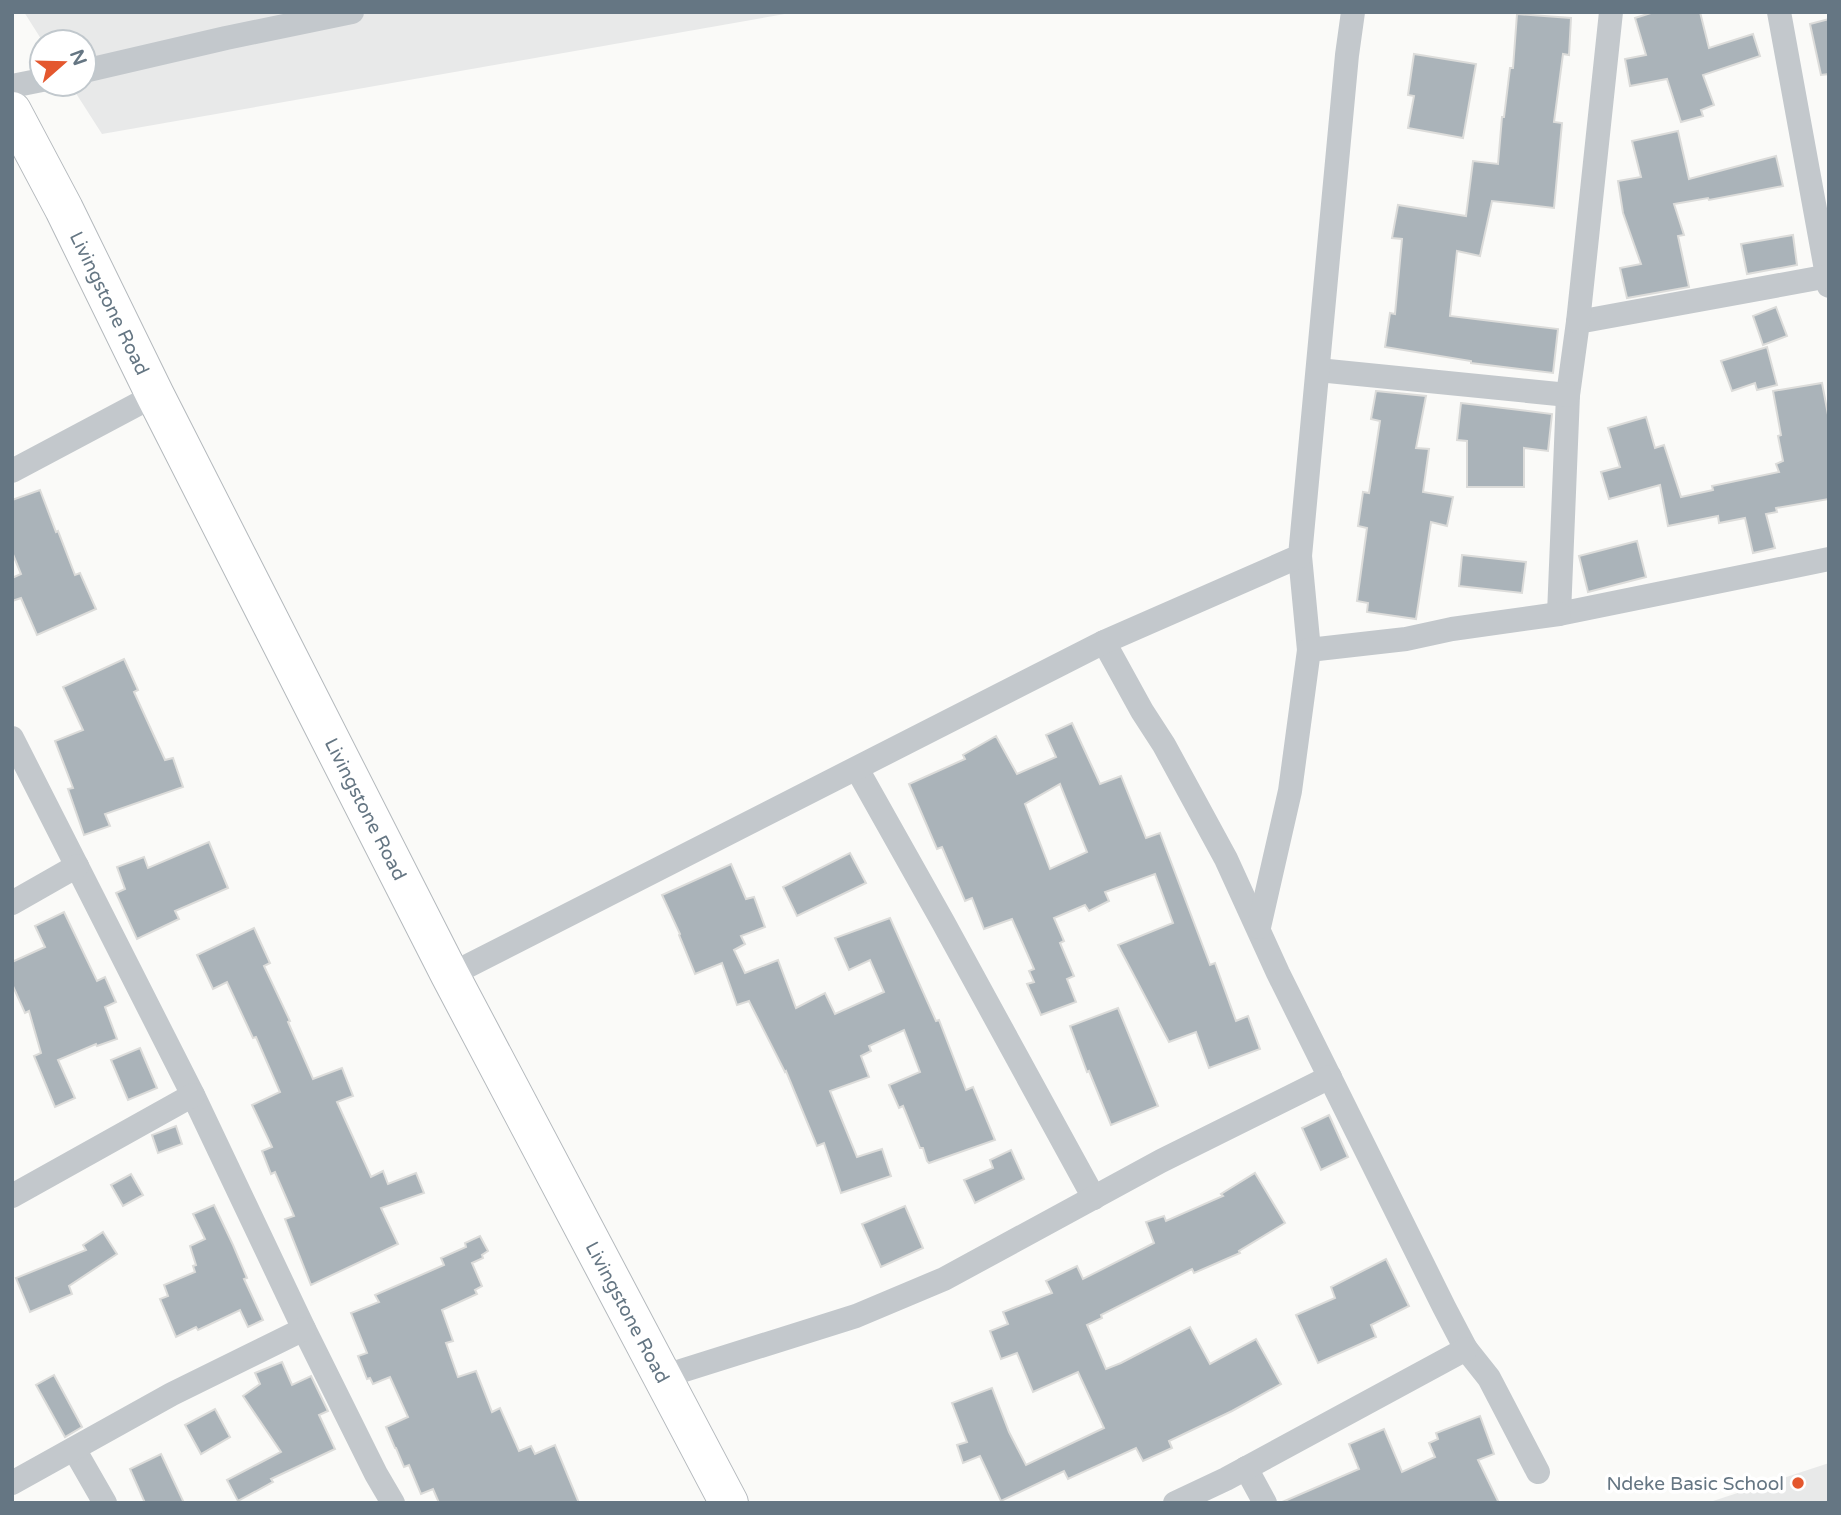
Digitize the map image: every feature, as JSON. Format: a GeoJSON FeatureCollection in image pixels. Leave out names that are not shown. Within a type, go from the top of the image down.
{"type":"FeatureCollection","features":[{"type":"Feature","properties":{"kind":"highway","name":"Livingstone Road"},"geometry":{"type":"LineString","coordinates":[[12,111],[450,975],[729,1503]]}},
{"type":"Feature","properties":{"kind":"street"},"geometry":{"type":"LineString","coordinates":[[98,68],[352,12]]}},
{"type":"Feature","properties":{"kind":"street"},"geometry":{"type":"LineString","coordinates":[[1259,927],[1290,791],[1309,650],[1300,556],[1353,12]]}},
{"type":"Feature","properties":{"kind":"street"},"geometry":{"type":"LineString","coordinates":[[1559,614],[1568,395],[1611,12]]}},
{"type":"Feature","properties":{"kind":"street"},"geometry":{"type":"LineString","coordinates":[[1578,322],[1828,279],[1779,12]]}},
{"type":"Feature","properties":{"kind":"street"},"geometry":{"type":"LineString","coordinates":[[1318,370],[1568,395]]}},
{"type":"Feature","properties":{"kind":"street"},"geometry":{"type":"LineString","coordinates":[[12,471],[155,395]]}},
{"type":"Feature","properties":{"kind":"street"},"geometry":{"type":"LineString","coordinates":[[450,975],[1104,642],[1300,556]]}},
{"type":"Feature","properties":{"kind":"street"},"geometry":{"type":"LineString","coordinates":[[1309,650],[1406,639],[1452,629],[1559,614],[1829,559]]}},
{"type":"Feature","properties":{"kind":"street"},"geometry":{"type":"LineString","coordinates":[[1104,642],[1226,859],[1278,972],[1466,1349],[1489,1378],[1538,1472]]}},
{"type":"Feature","properties":{"kind":"street"},"geometry":{"type":"LineString","coordinates":[[15,751],[77,866],[193,1095],[304,1329],[393,1503]]}},
{"type":"Feature","properties":{"kind":"street"},"geometry":{"type":"LineString","coordinates":[[857,769],[1094,1198]]}},
{"type":"Feature","properties":{"kind":"street"},"geometry":{"type":"LineString","coordinates":[[12,903],[77,866]]}},
{"type":"Feature","properties":{"kind":"street"},"geometry":{"type":"LineString","coordinates":[[663,1377],[867,1311],[944,1279],[1161,1161],[1330,1077]]}},
{"type":"Feature","properties":{"kind":"street"},"geometry":{"type":"LineString","coordinates":[[12,1196],[193,1095]]}},
{"type":"Feature","properties":{"kind":"street"},"geometry":{"type":"LineString","coordinates":[[12,1483],[172,1394],[304,1329]]}},
{"type":"Feature","properties":{"kind":"street"},"geometry":{"type":"LineString","coordinates":[[1175,1503],[1246,1468],[1466,1349]]}},
{"type":"Feature","properties":{"kind":"street"},"geometry":{"type":"LineString","coordinates":[[74,1449],[105,1503]]}},
{"type":"Feature","properties":{"kind":"street"},"geometry":{"type":"LineString","coordinates":[[1246,1468],[1265,1503]]}},
{"type":"Feature","properties":{"kind":"shaded area"},"geometry":{"type":"Polygon","coordinates":[[[24,12],[796,12],[102,134],[79,98],[98,98],[98,28],[34,28],[24,12]]]}},
{"type":"Feature","properties":{"kind":"shaded area","name":"Ndeke Basic School"},"geometry":{"type":"Polygon","coordinates":[[[1829,1463],[1829,1503],[1707,1503],[1829,1463]]]}},
{"type":"Feature","properties":{"kind":"building"},"geometry":{"type":"Polygon","coordinates":[[[1654,12],[1700,12],[1709,48],[1753,34],[1760,56],[1703,75],[1714,105],[1701,110],[1703,116],[1681,122],[1667,79],[1630,86],[1625,59],[1646,55],[1635,18],[1654,12]]]}},
{"type":"Feature","properties":{"kind":"building"},"geometry":{"type":"Polygon","coordinates":[[[1517,14],[1571,18],[1569,55],[1563,54],[1554,122],[1562,123],[1554,208],[1492,201],[1480,256],[1457,251],[1450,316],[1558,329],[1553,373],[1471,363],[1385,347],[1390,313],[1395,314],[1402,239],[1392,238],[1398,205],[1466,216],[1473,161],[1498,164],[1502,117],[1510,68],[1513,68],[1517,14]]]}},
{"type":"Feature","properties":{"kind":"building"},"geometry":{"type":"Polygon","coordinates":[[[1829,19],[1829,74],[1821,75],[1810,24],[1829,19]]]}},
{"type":"Feature","properties":{"kind":"building"},"geometry":{"type":"Polygon","coordinates":[[[1414,54],[1476,64],[1463,138],[1408,128],[1414,96],[1408,95],[1414,54]]]}},
{"type":"Feature","properties":{"kind":"building"},"geometry":{"type":"Polygon","coordinates":[[[1678,131],[1689,179],[1776,156],[1783,186],[1674,204],[1684,235],[1678,236],[1689,287],[1627,298],[1620,268],[1641,264],[1623,213],[1618,181],[1641,177],[1632,141],[1678,131]]]}},
{"type":"Feature","properties":{"kind":"building"},"geometry":{"type":"Polygon","coordinates":[[[1793,235],[1797,265],[1747,274],[1741,244],[1793,235]]]}},
{"type":"Feature","properties":{"kind":"building"},"geometry":{"type":"Polygon","coordinates":[[[1776,307],[1787,336],[1763,345],[1753,316],[1776,307]]]}},
{"type":"Feature","properties":{"kind":"building"},"geometry":{"type":"Polygon","coordinates":[[[1767,347],[1777,385],[1757,390],[1755,383],[1732,391],[1721,361],[1767,347]]]}},
{"type":"Feature","properties":{"kind":"building"},"geometry":{"type":"Polygon","coordinates":[[[1822,383],[1829,420],[1829,499],[1776,508],[1777,512],[1766,514],[1775,548],[1753,553],[1745,518],[1719,523],[1718,516],[1668,526],[1660,485],[1609,499],[1601,472],[1620,467],[1608,428],[1646,417],[1655,448],[1664,445],[1681,497],[1713,490],[1712,486],[1779,472],[1776,464],[1783,461],[1773,391],[1822,383]]]}},
{"type":"Feature","properties":{"kind":"building"},"geometry":{"type":"Polygon","coordinates":[[[1376,391],[1426,396],[1416,448],[1429,449],[1423,492],[1453,497],[1447,526],[1431,522],[1416,619],[1367,612],[1368,603],[1357,601],[1367,528],[1358,526],[1363,492],[1369,493],[1380,421],[1371,419],[1376,391]]]}},
{"type":"Feature","properties":{"kind":"building"},"geometry":{"type":"Polygon","coordinates":[[[1461,403],[1552,414],[1548,451],[1524,448],[1524,487],[1467,487],[1467,441],[1457,440],[1461,403]]]}},
{"type":"Feature","properties":{"kind":"building"},"geometry":{"type":"Polygon","coordinates":[[[40,490],[75,575],[80,573],[96,609],[37,635],[21,598],[12,601],[12,578],[21,574],[12,552],[12,500],[40,490]]]}},
{"type":"Feature","properties":{"kind":"building"},"geometry":{"type":"Polygon","coordinates":[[[1637,541],[1646,577],[1588,592],[1579,556],[1637,541]]]}},
{"type":"Feature","properties":{"kind":"building"},"geometry":{"type":"Polygon","coordinates":[[[1462,555],[1526,562],[1522,593],[1459,586],[1462,555]]]}},
{"type":"Feature","properties":{"kind":"building"},"geometry":{"type":"Polygon","coordinates":[[[124,659],[138,690],[134,692],[165,760],[173,758],[183,787],[105,814],[110,826],[84,835],[68,789],[73,788],[55,741],[83,730],[63,687],[124,659]]]}},
{"type":"Feature","properties":{"kind":"building"},"geometry":{"type":"Polygon","coordinates":[[[1072,723],[1100,784],[1121,776],[1146,838],[1160,833],[1210,965],[1215,963],[1236,1021],[1248,1016],[1260,1049],[1209,1068],[1196,1032],[1169,1042],[1118,945],[1173,923],[1155,874],[1105,892],[1109,901],[1089,911],[1085,905],[1054,918],[1064,941],[1060,943],[1074,976],[1067,979],[1076,1002],[1041,1015],[1027,984],[1034,982],[1029,971],[1034,969],[1012,919],[984,929],[972,898],[965,901],[942,847],[937,849],[909,784],[965,759],[963,755],[996,736],[1017,774],[1056,757],[1046,735],[1072,723]],[[1060,784],[1025,804],[1050,869],[1087,852],[1060,784]]]}},
{"type":"Feature","properties":{"kind":"building"},"geometry":{"type":"Polygon","coordinates":[[[209,842],[228,888],[175,911],[179,919],[137,939],[116,893],[125,889],[117,867],[144,857],[148,868],[209,842]]]}},
{"type":"Feature","properties":{"kind":"building"},"geometry":{"type":"Polygon","coordinates":[[[850,853],[866,883],[797,916],[783,887],[850,853]]]}},
{"type":"Feature","properties":{"kind":"building"},"geometry":{"type":"Polygon","coordinates":[[[731,864],[746,899],[754,897],[765,927],[741,936],[745,944],[734,950],[745,973],[778,960],[796,1008],[825,993],[835,1014],[884,992],[870,960],[849,970],[835,938],[890,918],[936,1021],[939,1020],[966,1090],[973,1087],[995,1140],[929,1163],[927,1161],[903,1106],[899,1108],[889,1085],[920,1072],[904,1030],[869,1046],[871,1051],[861,1056],[869,1077],[830,1091],[857,1157],[882,1149],[891,1176],[841,1193],[824,1143],[817,1146],[786,1071],[749,1001],[737,1005],[722,963],[695,974],[662,895],[731,864]]]}},
{"type":"Feature","properties":{"kind":"building"},"geometry":{"type":"Polygon","coordinates":[[[64,912],[97,981],[105,977],[116,1002],[105,1007],[117,1039],[97,1046],[96,1044],[58,1060],[75,1098],[55,1107],[34,1056],[41,1053],[29,1011],[25,1013],[12,984],[12,962],[45,947],[35,926],[64,912]]]}},
{"type":"Feature","properties":{"kind":"building"},"geometry":{"type":"Polygon","coordinates":[[[254,928],[270,963],[264,966],[313,1079],[342,1068],[353,1096],[337,1102],[371,1177],[383,1171],[388,1184],[416,1173],[424,1193],[381,1208],[398,1244],[311,1285],[285,1219],[294,1216],[275,1172],[271,1174],[262,1151],[272,1147],[252,1105],[280,1092],[256,1037],[253,1038],[227,982],[213,989],[197,955],[254,928]]]}},
{"type":"Feature","properties":{"kind":"building"},"geometry":{"type":"Polygon","coordinates":[[[1118,1008],[1158,1106],[1111,1125],[1070,1026],[1118,1008]]]}},
{"type":"Feature","properties":{"kind":"building"},"geometry":{"type":"Polygon","coordinates":[[[140,1048],[157,1088],[128,1100],[111,1060],[140,1048]]]}},
{"type":"Feature","properties":{"kind":"building"},"geometry":{"type":"Polygon","coordinates":[[[1329,1115],[1348,1157],[1321,1170],[1302,1128],[1329,1115]]]}},
{"type":"Feature","properties":{"kind":"building"},"geometry":{"type":"Polygon","coordinates":[[[176,1126],[182,1144],[158,1153],[152,1135],[176,1126]]]}},
{"type":"Feature","properties":{"kind":"building"},"geometry":{"type":"Polygon","coordinates":[[[1011,1150],[1024,1179],[975,1203],[964,1180],[993,1168],[990,1160],[1011,1150]]]}},
{"type":"Feature","properties":{"kind":"building"},"geometry":{"type":"Polygon","coordinates":[[[1255,1173],[1285,1223],[1239,1251],[1240,1253],[1194,1273],[1192,1269],[1101,1315],[1102,1318],[1087,1325],[1106,1369],[1190,1327],[1210,1364],[1256,1339],[1281,1384],[1169,1441],[1172,1448],[1143,1461],[1136,1448],[1068,1479],[1064,1471],[1001,1501],[980,1456],[963,1463],[957,1445],[967,1442],[952,1403],[992,1388],[1009,1432],[1026,1465],[1104,1428],[1078,1372],[1033,1392],[1017,1353],[1001,1359],[990,1331],[1008,1324],[1003,1312],[1052,1293],[1046,1281],[1077,1266],[1083,1279],[1154,1243],[1146,1222],[1164,1216],[1166,1221],[1223,1196],[1221,1194],[1255,1173]]]}},
{"type":"Feature","properties":{"kind":"building"},"geometry":{"type":"Polygon","coordinates":[[[131,1174],[143,1195],[123,1206],[111,1185],[131,1174]]]}},
{"type":"Feature","properties":{"kind":"building"},"geometry":{"type":"Polygon","coordinates":[[[214,1205],[263,1320],[248,1327],[240,1310],[198,1330],[196,1327],[176,1337],[160,1299],[168,1296],[164,1285],[195,1272],[193,1266],[196,1265],[190,1246],[205,1239],[193,1214],[214,1205]]]}},
{"type":"Feature","properties":{"kind":"building"},"geometry":{"type":"Polygon","coordinates":[[[905,1206],[923,1248],[881,1267],[862,1224],[905,1206]]]}},
{"type":"Feature","properties":{"kind":"building"},"geometry":{"type":"Polygon","coordinates":[[[103,1232],[117,1254],[69,1286],[72,1294],[30,1312],[16,1278],[86,1250],[83,1245],[103,1232]]]}},
{"type":"Feature","properties":{"kind":"building"},"geometry":{"type":"Polygon","coordinates":[[[480,1236],[488,1251],[482,1255],[483,1258],[472,1263],[482,1286],[475,1290],[477,1294],[442,1310],[453,1341],[446,1343],[458,1377],[476,1371],[492,1412],[500,1408],[519,1451],[531,1446],[535,1454],[555,1445],[579,1503],[439,1503],[433,1489],[421,1494],[409,1465],[404,1467],[386,1427],[408,1417],[390,1377],[373,1384],[370,1378],[367,1379],[358,1356],[367,1353],[351,1313],[379,1302],[375,1295],[444,1265],[441,1258],[466,1247],[465,1243],[480,1236]]]}},
{"type":"Feature","properties":{"kind":"building"},"geometry":{"type":"Polygon","coordinates":[[[1386,1259],[1409,1306],[1371,1325],[1376,1337],[1318,1363],[1296,1315],[1335,1298],[1331,1287],[1386,1259]]]}},
{"type":"Feature","properties":{"kind":"building"},"geometry":{"type":"Polygon","coordinates":[[[282,1362],[292,1385],[311,1376],[328,1411],[319,1415],[335,1449],[271,1479],[273,1482],[238,1501],[227,1480],[281,1452],[243,1396],[260,1384],[255,1373],[282,1362]]]}},
{"type":"Feature","properties":{"kind":"building"},"geometry":{"type":"Polygon","coordinates":[[[54,1375],[82,1427],[65,1437],[36,1385],[54,1375]]]}},
{"type":"Feature","properties":{"kind":"building"},"geometry":{"type":"Polygon","coordinates":[[[215,1409],[230,1437],[201,1454],[185,1425],[215,1409]]]}},
{"type":"Feature","properties":{"kind":"building"},"geometry":{"type":"Polygon","coordinates":[[[1480,1416],[1494,1454],[1478,1460],[1499,1503],[1280,1503],[1359,1469],[1349,1444],[1384,1429],[1402,1472],[1435,1457],[1429,1443],[1438,1439],[1436,1433],[1480,1416]]]}},
{"type":"Feature","properties":{"kind":"building"},"geometry":{"type":"Polygon","coordinates":[[[161,1454],[184,1503],[145,1503],[130,1469],[161,1454]]]}},
{"type":"Feature","properties":{"kind":"place","name":"Ndeke Basic School"},"geometry":{"type":"Point","coordinates":[1798,1483]}}]}
